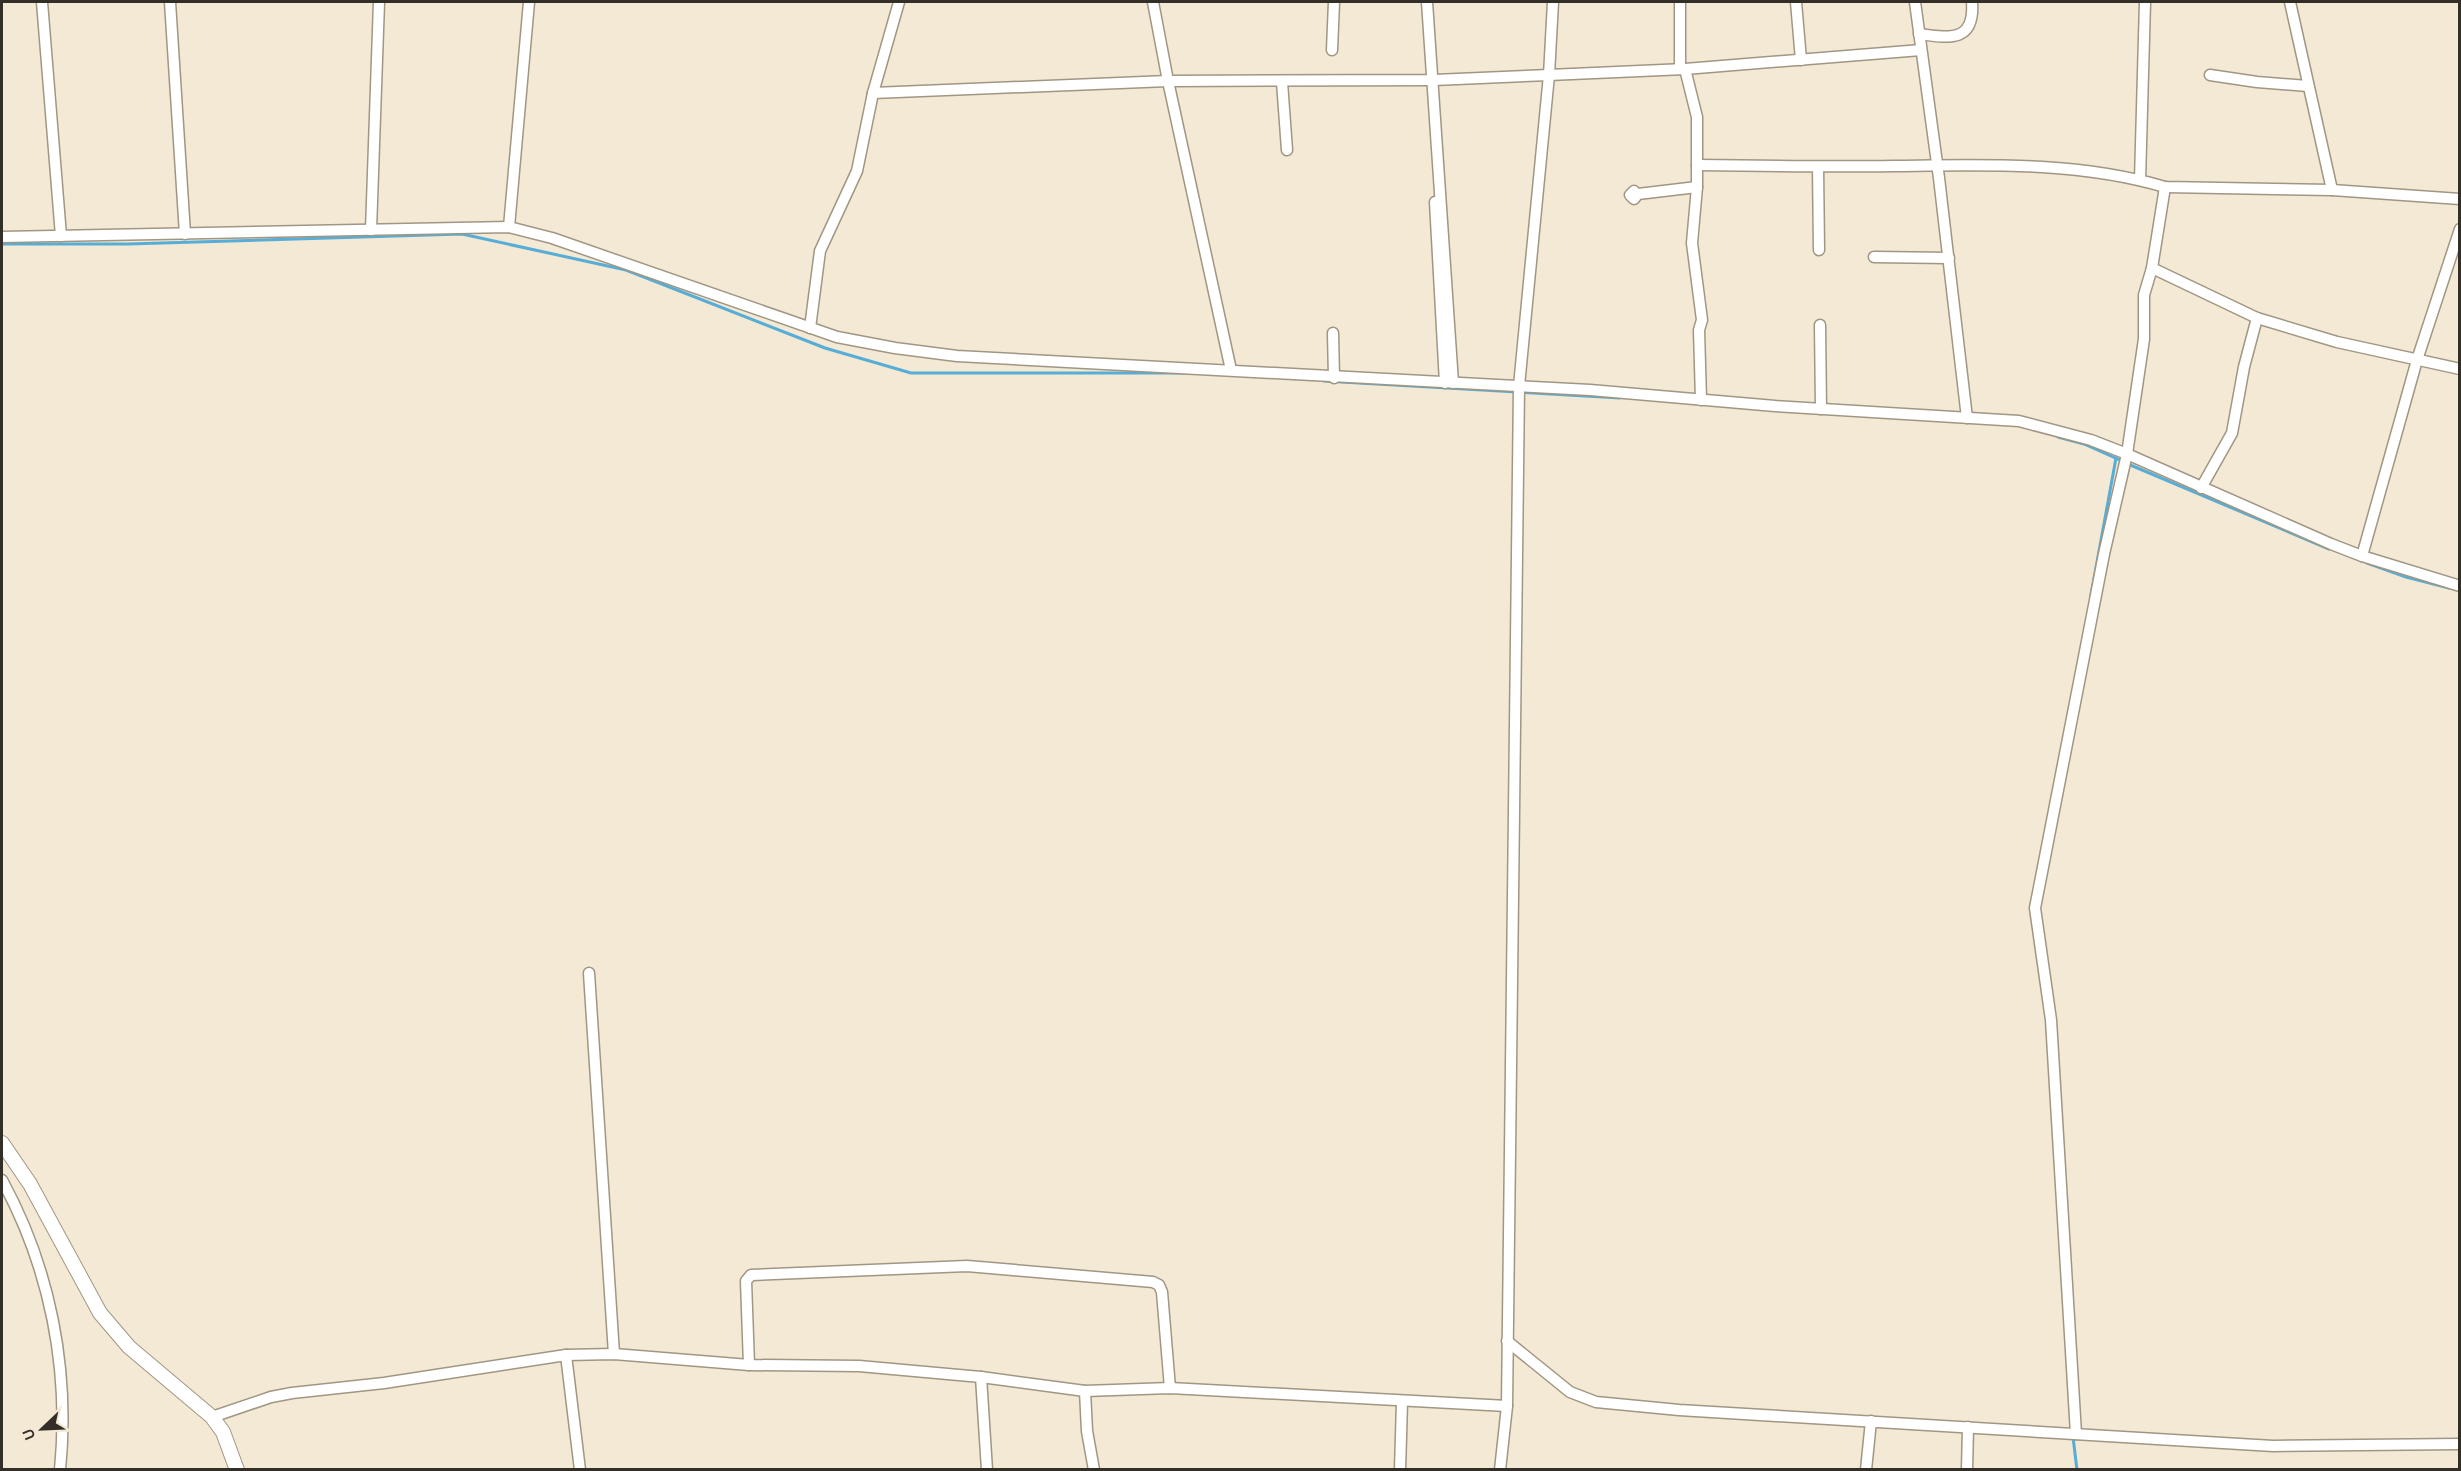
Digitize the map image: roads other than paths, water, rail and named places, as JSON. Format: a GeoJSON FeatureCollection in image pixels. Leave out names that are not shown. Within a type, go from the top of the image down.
{"type":"FeatureCollection","features":[{"type":"Feature","properties":{"kind":"street"},"geometry":{"type":"LineString","coordinates":[[42,2],[61,236]]}},
{"type":"Feature","properties":{"kind":"street"},"geometry":{"type":"LineString","coordinates":[[170,2],[185,234]]}},
{"type":"Feature","properties":{"kind":"street"},"geometry":{"type":"LineString","coordinates":[[370,230],[379,2]]}},
{"type":"Feature","properties":{"kind":"street"},"geometry":{"type":"LineString","coordinates":[[509,227],[529,2]]}},
{"type":"Feature","properties":{"kind":"street"},"geometry":{"type":"LineString","coordinates":[[810,328],[820,251],[857,171],[873,93],[899,2]]}},
{"type":"Feature","properties":{"kind":"street"},"geometry":{"type":"LineString","coordinates":[[1153,2],[1231,370]]}},
{"type":"Feature","properties":{"kind":"street"},"geometry":{"type":"LineString","coordinates":[[1332,50],[1334,2]]}},
{"type":"Feature","properties":{"kind":"street"},"geometry":{"type":"LineString","coordinates":[[1421,2],[1431,80]]}},
{"type":"Feature","properties":{"kind":"street"},"geometry":{"type":"LineString","coordinates":[[1427,2],[1449,383]]}},
{"type":"Feature","properties":{"kind":"street"},"geometry":{"type":"LineString","coordinates":[[1500,1470],[1507,1406],[1510,964],[1520,398],[1549,75],[1553,2]]}},
{"type":"Feature","properties":{"kind":"street"},"geometry":{"type":"LineString","coordinates":[[1680,2],[1682,69],[1697,117],[1697,187],[1692,243],[1702,320],[1699,330],[1701,400]]}},
{"type":"Feature","properties":{"kind":"street"},"geometry":{"type":"LineString","coordinates":[[1796,2],[1801,60]]}},
{"type":"Feature","properties":{"kind":"street"},"geometry":{"type":"LineString","coordinates":[[1914,2],[1938,164],[1967,418]]}},
{"type":"Feature","properties":{"kind":"street"},"geometry":{"type":"LineString","coordinates":[[1919,34],[1952,38],[1959,36],[1970,24],[1972,2]]}},
{"type":"Feature","properties":{"kind":"street"},"geometry":{"type":"LineString","coordinates":[[2140,180],[2145,2]]}},
{"type":"Feature","properties":{"kind":"street"},"geometry":{"type":"LineString","coordinates":[[2290,2],[2332,190]]}},
{"type":"Feature","properties":{"kind":"street"},"geometry":{"type":"LineString","coordinates":[[873,93],[1168,81],[1431,80],[1682,69],[1921,50]]}},
{"type":"Feature","properties":{"kind":"street"},"geometry":{"type":"LineString","coordinates":[[2210,75],[2308,86]]}},
{"type":"Feature","properties":{"kind":"street"},"geometry":{"type":"LineString","coordinates":[[1281,82],[1287,150]]}},
{"type":"Feature","properties":{"kind":"street"},"geometry":{"type":"LineString","coordinates":[[1697,165],[1818,167],[1938,164],[2053,167],[2140,180],[2165,187],[2332,190],[2460,199]]}},
{"type":"Feature","properties":{"kind":"street"},"geometry":{"type":"LineString","coordinates":[[1818,167],[1819,250]]}},
{"type":"Feature","properties":{"kind":"street"},"geometry":{"type":"LineString","coordinates":[[1634,191],[1630,195],[1634,199],[1638,194],[1697,187]]}},
{"type":"Feature","properties":{"kind":"street"},"geometry":{"type":"LineString","coordinates":[[2076,1434],[2051,1020],[2035,908],[2125,459],[2144,339],[2144,296],[2152,268],[2165,187]]}},
{"type":"Feature","properties":{"kind":"street"},"geometry":{"type":"LineString","coordinates":[[2,237],[509,227],[552,238],[837,337],[957,356],[1449,383],[1520,398],[1701,400],[2019,421],[2091,440],[2125,459],[2201,488],[2362,556],[2460,586]]}},
{"type":"Feature","properties":{"kind":"street"},"geometry":{"type":"LineString","coordinates":[[2362,556],[2417,360],[2460,229]]}},
{"type":"Feature","properties":{"kind":"street"},"geometry":{"type":"LineString","coordinates":[[1874,257],[1949,258]]}},
{"type":"Feature","properties":{"kind":"street"},"geometry":{"type":"LineString","coordinates":[[2152,268],[2257,318],[2337,342],[2460,369]]}},
{"type":"Feature","properties":{"kind":"street"},"geometry":{"type":"LineString","coordinates":[[2201,488],[2232,433],[2244,367],[2257,318]]}},
{"type":"Feature","properties":{"kind":"street"},"geometry":{"type":"LineString","coordinates":[[1820,325],[1821,409]]}},
{"type":"Feature","properties":{"kind":"street"},"geometry":{"type":"LineString","coordinates":[[1333,333],[1334,378]]}},
{"type":"Feature","properties":{"kind":"street"},"geometry":{"type":"LineString","coordinates":[[590,973],[614,1354]]}},
{"type":"Feature","properties":{"kind":"street"},"geometry":{"type":"LineString","coordinates":[[2,1143],[30,1184],[110,1328],[129,1347],[212,1417],[223,1432],[237,1470]]}},
{"type":"Feature","properties":{"kind":"street"},"geometry":{"type":"LineString","coordinates":[[2,1180],[32,1246],[52,1315],[62,1386],[63,1426],[60,1470]]}},
{"type":"Feature","properties":{"kind":"street"},"geometry":{"type":"LineString","coordinates":[[749,1365],[746,1281],[751,1275],[967,1266],[1153,1282],[1162,1292],[1170,1388]]}},
{"type":"Feature","properties":{"kind":"street"},"geometry":{"type":"LineString","coordinates":[[1507,1341],[1570,1392],[1596,1402],[1679,1410],[2273,1446],[2460,1444]]}},
{"type":"Feature","properties":{"kind":"street"},"geometry":{"type":"LineString","coordinates":[[212,1417],[271,1397],[384,1383],[566,1355],[614,1354],[749,1365],[859,1366],[981,1377],[1085,1391],[1170,1388],[1507,1406]]}},
{"type":"Feature","properties":{"kind":"street"},"geometry":{"type":"LineString","coordinates":[[566,1355],[580,1470]]}},
{"type":"Feature","properties":{"kind":"street"},"geometry":{"type":"LineString","coordinates":[[981,1377],[987,1470]]}},
{"type":"Feature","properties":{"kind":"street"},"geometry":{"type":"LineString","coordinates":[[1085,1391],[1087,1431],[1094,1470]]}},
{"type":"Feature","properties":{"kind":"street"},"geometry":{"type":"LineString","coordinates":[[1400,1470],[1402,1402]]}},
{"type":"Feature","properties":{"kind":"street"},"geometry":{"type":"LineString","coordinates":[[1866,1470],[1870,1422]]}},
{"type":"Feature","properties":{"kind":"street"},"geometry":{"type":"LineString","coordinates":[[1967,1470],[1968,1427]]}},
{"type":"Feature","properties":{"kind":"waterway"},"geometry":{"type":"LineString","coordinates":[[2,244],[128,244],[462,234],[626,270],[825,348],[911,373],[1188,373]]}},
{"type":"Feature","properties":{"kind":"waterway"},"geometry":{"type":"LineString","coordinates":[[1324,381],[1620,398]]}},
{"type":"Feature","properties":{"kind":"waterway"},"geometry":{"type":"LineString","coordinates":[[2058,437],[2084,444],[2122,461]]}},
{"type":"Feature","properties":{"kind":"waterway"},"geometry":{"type":"LineString","coordinates":[[2091,595],[2116,458]]}},
{"type":"Feature","properties":{"kind":"waterway"},"geometry":{"type":"LineString","coordinates":[[2128,464],[2329,549]]}},
{"type":"Feature","properties":{"kind":"waterway"},"geometry":{"type":"LineString","coordinates":[[2367,563],[2406,577],[2449,588]]}},
{"type":"Feature","properties":{"kind":"waterway"},"geometry":{"type":"LineString","coordinates":[[2073,1437],[2077,1470]]}}]}
